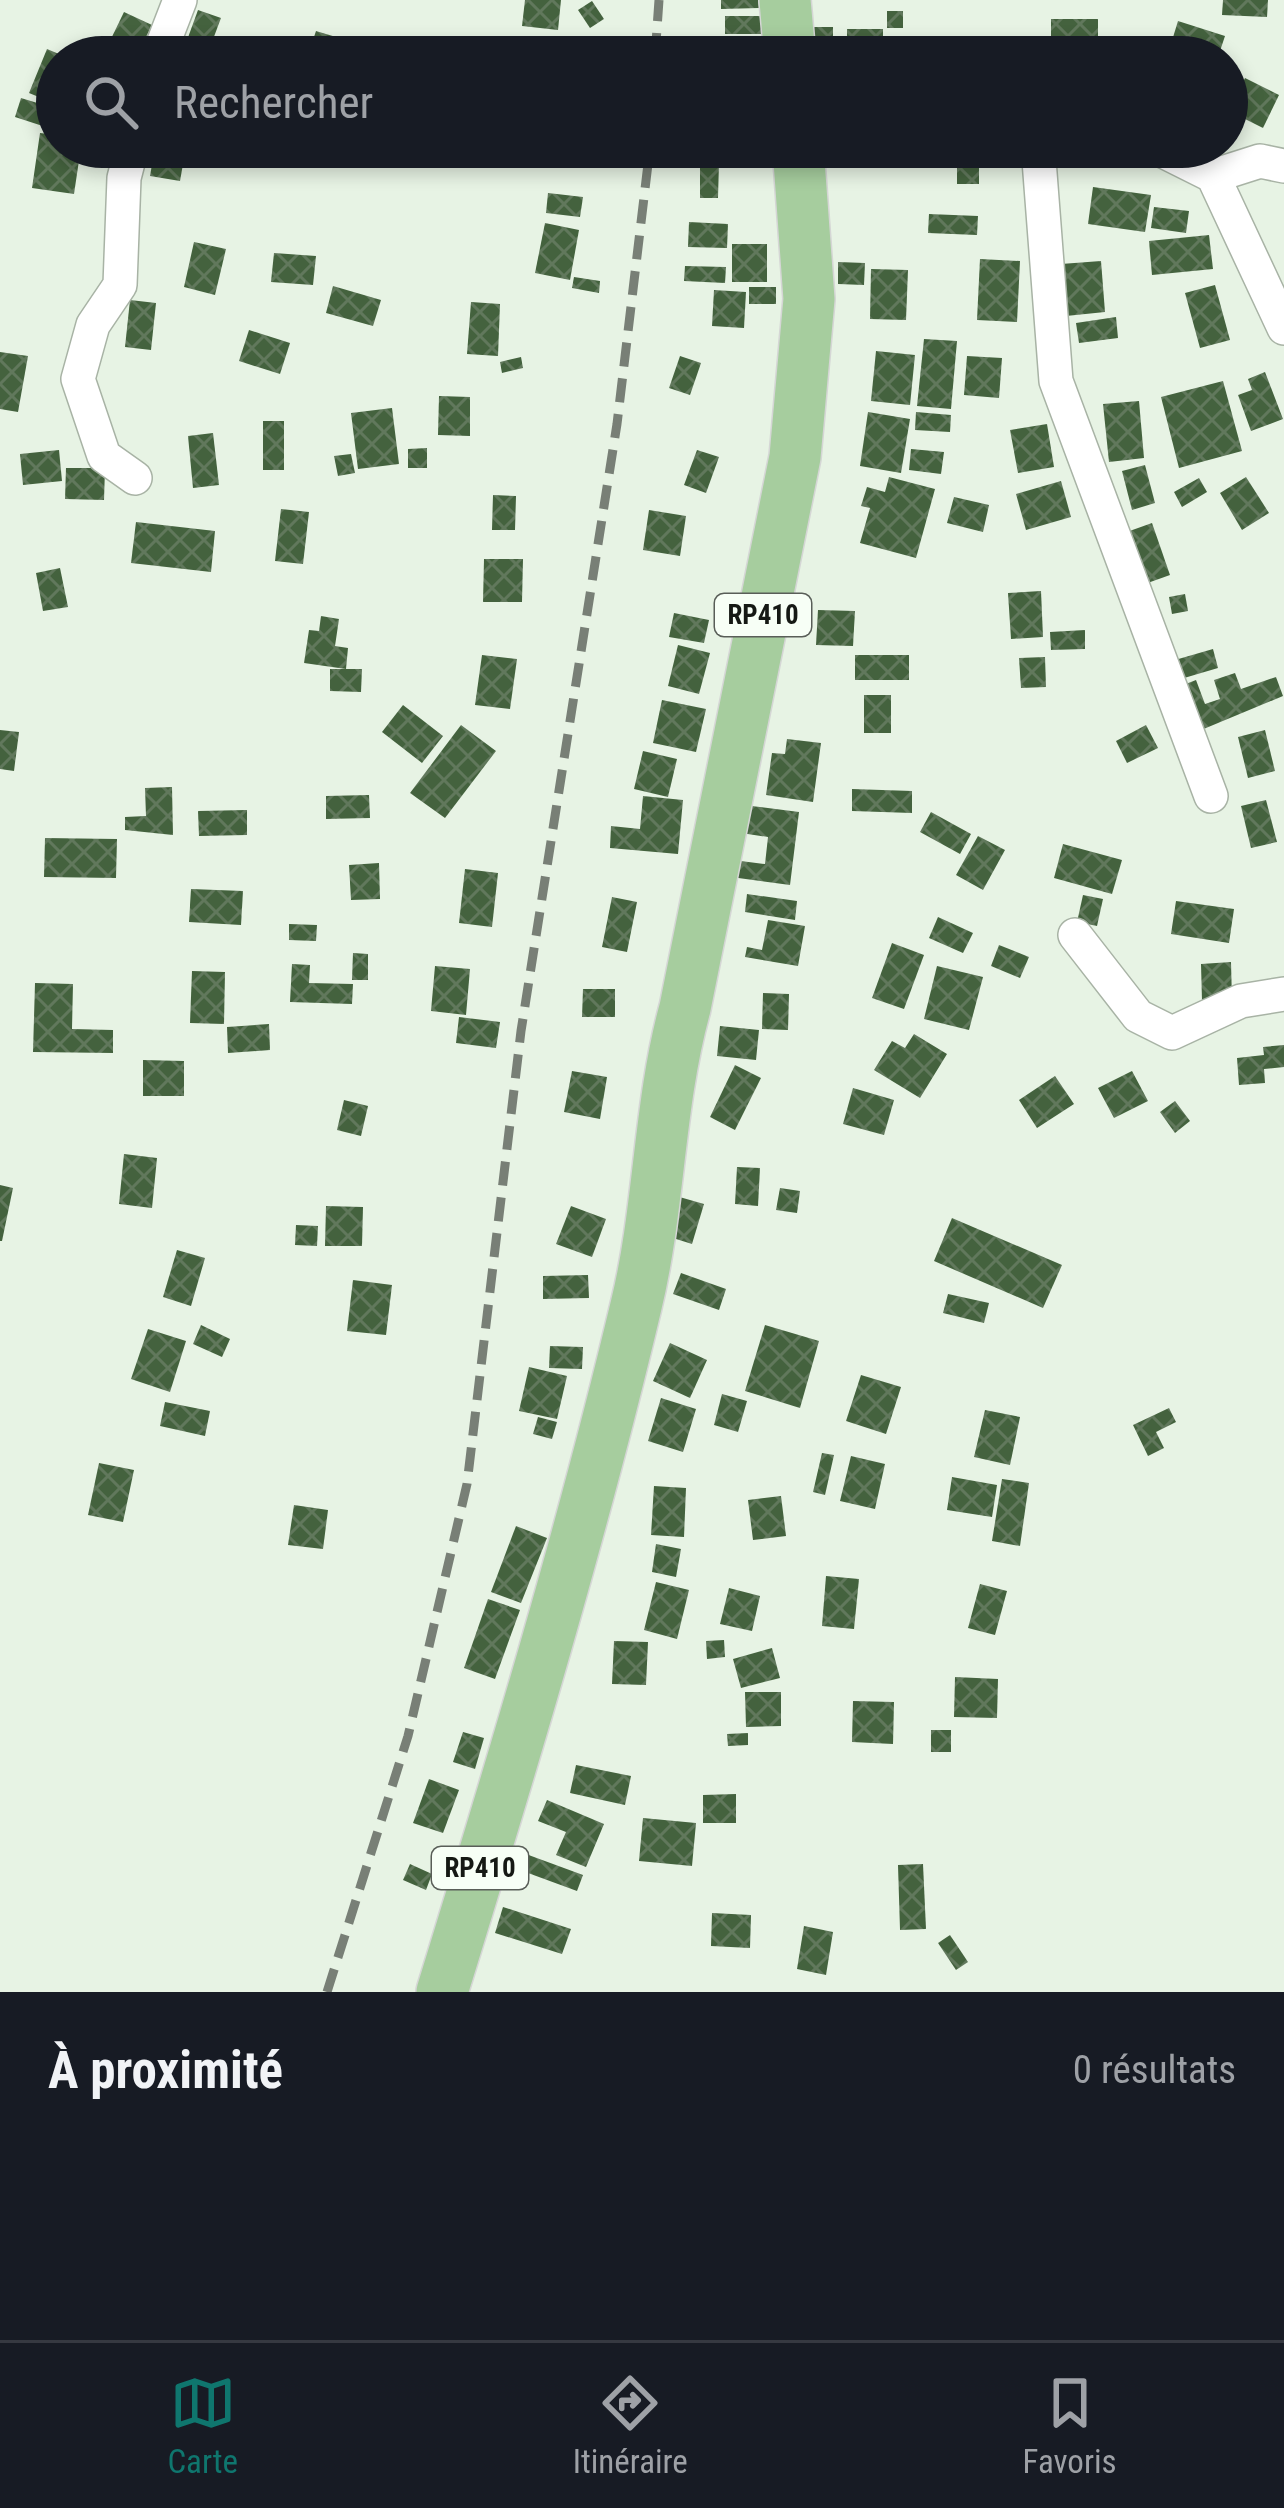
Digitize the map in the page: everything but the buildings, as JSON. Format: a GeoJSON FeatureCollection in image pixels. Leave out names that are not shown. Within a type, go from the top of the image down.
{"type":"FeatureCollection","features":[{"type":"Feature","properties":{"kind":"main road"},"geometry":{"type":"LineString","coordinates":[[785,0],[788,36]]}},
{"type":"Feature","properties":{"kind":"main road","name":"RP410"},"geometry":{"type":"LineString","coordinates":[[442,1992],[525,1721],[638,1301],[666,1077],[685,1008],[795,457],[809,298],[800,168]]}},
{"type":"Feature","properties":{"kind":"street"},"geometry":{"type":"LineString","coordinates":[[166,36],[180,0]]}},
{"type":"Feature","properties":{"kind":"street"},"geometry":{"type":"LineString","coordinates":[[1248,164],[1260,160],[1284,166]]}},
{"type":"Feature","properties":{"kind":"street"},"geometry":{"type":"LineString","coordinates":[[127,168],[120,285],[93,325],[78,379],[104,456],[135,478]]}},
{"type":"Feature","properties":{"kind":"street"},"geometry":{"type":"LineString","coordinates":[[1040,168],[1056,381],[1211,796]]}},
{"type":"Feature","properties":{"kind":"street"},"geometry":{"type":"LineString","coordinates":[[1197,168],[1213,176],[1284,328]]}},
{"type":"Feature","properties":{"kind":"street"},"geometry":{"type":"LineString","coordinates":[[1213,176],[1236,168]]}},
{"type":"Feature","properties":{"kind":"street"},"geometry":{"type":"LineString","coordinates":[[1075,935],[1138,1016],[1172,1033],[1240,1001],[1284,994]]}},
{"type":"Feature","properties":{"kind":"railway"},"geometry":{"type":"LineString","coordinates":[[656,36],[659,0]]}},
{"type":"Feature","properties":{"kind":"railway"},"geometry":{"type":"LineString","coordinates":[[327,1992],[408,1736],[467,1484],[521,1031],[617,424],[647,168]]}}]}
